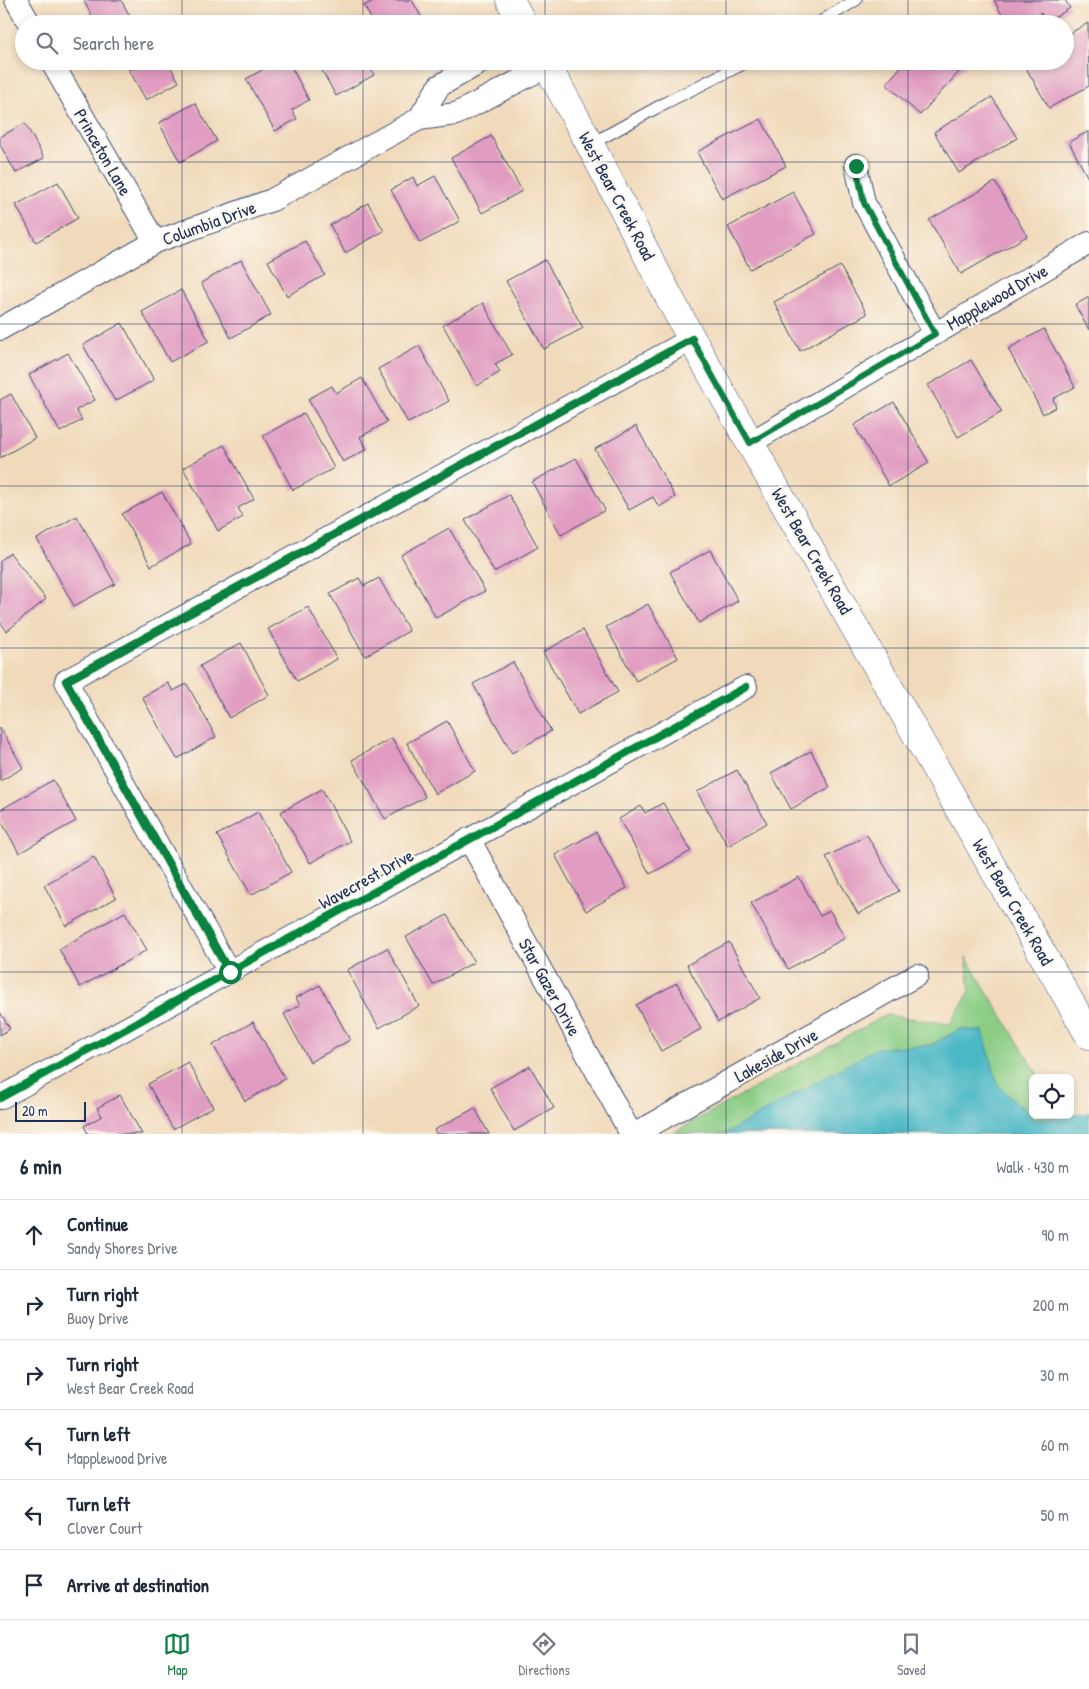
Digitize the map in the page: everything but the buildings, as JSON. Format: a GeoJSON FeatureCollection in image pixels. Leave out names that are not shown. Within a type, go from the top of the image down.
{"type":"FeatureCollection","features":[{"type":"Feature","properties":{"kind":"main road"},"geometry":{"type":"LineString","coordinates":[[510,0],[518,15]]}},
{"type":"Feature","properties":{"kind":"main road","name":"West Bear Creek Road"},"geometry":{"type":"LineString","coordinates":[[550,70],[591,144],[692,339],[750,443],[1089,1035]]}},
{"type":"Feature","properties":{"kind":"street"},"geometry":{"type":"LineString","coordinates":[[16,0],[25,15]]}},
{"type":"Feature","properties":{"kind":"street","name":"Princeton Lane"},"geometry":{"type":"LineString","coordinates":[[56,70],[155,242]]}},
{"type":"Feature","properties":{"kind":"street","name":"Columbia Drive"},"geometry":{"type":"LineString","coordinates":[[419,119],[439,86],[467,70]]}},
{"type":"Feature","properties":{"kind":"street","name":"Columbia Drive"},"geometry":{"type":"LineString","coordinates":[[0,329],[155,242],[272,200],[419,119],[456,114],[534,70]]}},
{"type":"Feature","properties":{"kind":"street"},"geometry":{"type":"LineString","coordinates":[[856,166],[864,203],[935,334]]}},
{"type":"Feature","properties":{"kind":"street","name":"Mapplewood Drive"},"geometry":{"type":"LineString","coordinates":[[750,443],[1089,243]]}},
{"type":"Feature","properties":{"kind":"street"},"geometry":{"type":"LineString","coordinates":[[230,972],[66,681],[692,339]]}},
{"type":"Feature","properties":{"kind":"street","name":"Wavecrest Drive"},"geometry":{"type":"LineString","coordinates":[[0,1098],[746,687]]}},
{"type":"Feature","properties":{"kind":"street","name":"Star Gazer Drive"},"geometry":{"type":"LineString","coordinates":[[469,840],[631,1134]]}},
{"type":"Feature","properties":{"kind":"street","name":"Lakeside Drive"},"geometry":{"type":"LineString","coordinates":[[635,1134],[917,975]]}},
{"type":"Feature","properties":{"kind":"lane"},"geometry":{"type":"LineString","coordinates":[[832,15],[856,0]]}},
{"type":"Feature","properties":{"kind":"lane"},"geometry":{"type":"LineString","coordinates":[[591,144],[667,102],[731,70]]}},
{"type":"Feature","properties":{"kind":"green space"},"geometry":{"type":"Polygon","coordinates":[[[966,957],[1038,1074],[1029,1074],[1029,1119],[1065,1119],[1074,1134],[671,1134],[886,1015],[950,1024],[970,991],[966,957]]]}},
{"type":"Feature","properties":{"kind":"water"},"geometry":{"type":"Polygon","coordinates":[[[960,1029],[983,1031],[998,1085],[1029,1114],[1029,1119],[1074,1119],[1074,1115],[1089,1113],[1089,1134],[725,1134],[877,1048],[931,1045],[960,1029]]]}},
{"type":"Feature","properties":{"kind":"cycle path"},"geometry":{"type":"LineString","coordinates":[[229,972],[66,681],[692,339]]}},
{"type":"Feature","properties":{"kind":"cycle path"},"geometry":{"type":"LineString","coordinates":[[0,1098],[746,687]]}},
{"type":"Feature","properties":{"kind":"route"},"geometry":{"type":"LineString","coordinates":[[230,972],[66,681],[692,339],[750,443],[935,334],[864,203],[856,166]]}}]}
